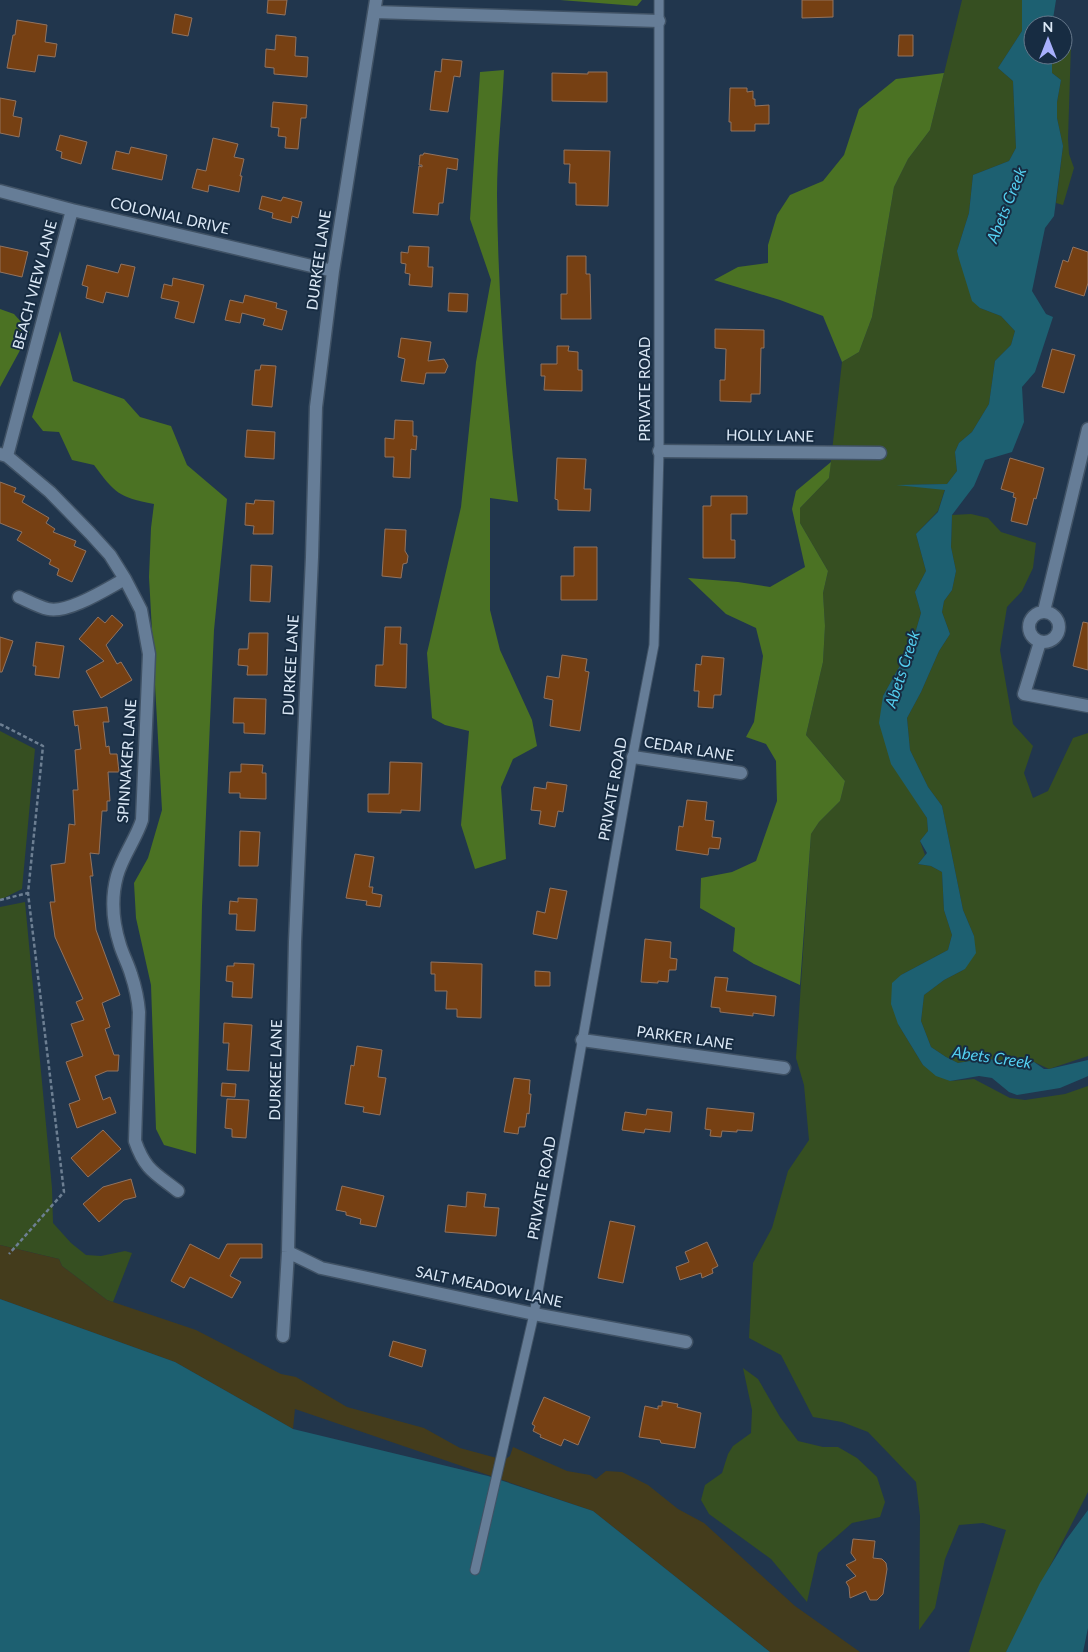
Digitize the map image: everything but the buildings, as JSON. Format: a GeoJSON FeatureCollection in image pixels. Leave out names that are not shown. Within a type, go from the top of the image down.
{"type":"FeatureCollection","features":[{"type":"Feature","properties":{"kind":"street"},"geometry":{"type":"LineString","coordinates":[[375,6],[659,21]]}},
{"type":"Feature","properties":{"kind":"street","name":"DURKEE LANE"},"geometry":{"type":"LineString","coordinates":[[283,1336],[288,1252],[295,942],[312,567],[316,407],[333,271],[375,6]]}},
{"type":"Feature","properties":{"kind":"street","name":"COLONIAL DRIVE"},"geometry":{"type":"LineString","coordinates":[[0,191],[72,210],[333,271]]}},
{"type":"Feature","properties":{"kind":"street","name":"BEACH VIEW LANE"},"geometry":{"type":"LineString","coordinates":[[4,455],[72,210]]}},
{"type":"Feature","properties":{"kind":"street"},"geometry":{"type":"LineString","coordinates":[[1044,611],[1088,429]]}},
{"type":"Feature","properties":{"kind":"street","name":"HOLLY LANE"},"geometry":{"type":"LineString","coordinates":[[659,450],[880,453]]}},
{"type":"Feature","properties":{"kind":"street","name":"SPINNAKER LANE"},"geometry":{"type":"LineString","coordinates":[[4,455],[50,492],[110,555],[141,610],[148,647],[149,673],[142,820],[138,833],[117,874],[113,895],[114,922],[120,945],[135,985],[139,1012],[135,1141],[139,1154],[148,1168],[178,1191]]}},
{"type":"Feature","properties":{"kind":"street"},"geometry":{"type":"LineString","coordinates":[[19,597],[50,610],[67,608],[125,579]]}},
{"type":"Feature","properties":{"kind":"street"},"geometry":{"type":"LineString","coordinates":[[1044,611],[1055,617],[1059,623],[1057,636],[1046,643],[1033,639],[1029,633],[1028,625],[1036,613],[1044,611]]}},
{"type":"Feature","properties":{"kind":"street"},"geometry":{"type":"LineString","coordinates":[[1040,642],[1024,694],[1088,706]]}},
{"type":"Feature","properties":{"kind":"street","name":"CEDAR LANE"},"geometry":{"type":"LineString","coordinates":[[633,756],[741,773]]}},
{"type":"Feature","properties":{"kind":"street","name":"PARKER LANE"},"geometry":{"type":"LineString","coordinates":[[582,1040],[784,1068]]}},
{"type":"Feature","properties":{"kind":"street","name":"SALT MEADOW LANE"},"geometry":{"type":"LineString","coordinates":[[288,1252],[321,1268],[534,1314],[686,1342]]}},
{"type":"Feature","properties":{"kind":"lane","name":"PRIVATE ROAD"},"geometry":{"type":"LineString","coordinates":[[475,1570],[534,1314],[654,645],[659,450],[659,0]]}},
{"type":"Feature","properties":{"kind":"path"},"geometry":{"type":"LineString","coordinates":[[0,724],[43,746],[28,893],[64,1192],[10,1254]]}},
{"type":"Feature","properties":{"kind":"path"},"geometry":{"type":"LineString","coordinates":[[0,900],[28,893]]}},
{"type":"Feature","properties":{"kind":"green space"},"geometry":{"type":"Polygon","coordinates":[[[560,0],[642,0],[637,6],[560,0]]]}},
{"type":"Feature","properties":{"kind":"green space"},"geometry":{"type":"Polygon","coordinates":[[[962,0],[1022,0],[1022,31],[998,68],[1013,81],[1016,148],[1009,161],[973,175],[969,213],[957,251],[980,308],[1001,316],[1015,331],[1011,345],[995,361],[989,404],[972,432],[959,443],[955,452],[957,471],[947,484],[902,485],[945,489],[938,511],[916,534],[926,571],[915,592],[921,613],[912,644],[883,696],[918,804],[927,818],[928,831],[920,841],[925,855],[918,864],[931,866],[942,872],[944,910],[952,935],[948,950],[901,975],[898,1024],[923,1065],[950,1081],[974,1079],[1010,1098],[1025,1100],[1065,1094],[1088,1086],[1088,1492],[1006,1652],[969,1652],[1006,1530],[983,1523],[959,1525],[945,1559],[935,1608],[919,1630],[920,1516],[916,1482],[868,1432],[842,1422],[813,1417],[781,1355],[749,1338],[753,1263],[772,1228],[788,1171],[809,1140],[804,1085],[796,1058],[811,834],[819,822],[840,801],[845,781],[806,735],[823,662],[825,626],[823,593],[828,571],[800,523],[800,508],[829,478],[842,362],[859,352],[872,317],[894,187],[908,159],[930,130],[962,0]]]}},
{"type":"Feature","properties":{"kind":"green space"},"geometry":{"type":"Polygon","coordinates":[[[1052,65],[1070,65],[1068,139],[1069,154],[1074,168],[1063,205],[1056,203],[1063,146],[1057,118],[1057,102],[1061,80],[1052,73],[1052,65]]]}},
{"type":"Feature","properties":{"kind":"green space"},"geometry":{"type":"Polygon","coordinates":[[[504,70],[497,195],[499,272],[503,349],[518,502],[490,498],[490,610],[500,650],[532,720],[537,746],[513,759],[501,787],[506,859],[475,869],[461,825],[469,731],[445,725],[432,718],[427,653],[461,507],[476,362],[491,280],[470,219],[480,72],[504,70]]]}},
{"type":"Feature","properties":{"kind":"green space"},"geometry":{"type":"Polygon","coordinates":[[[944,73],[930,130],[908,159],[894,187],[872,317],[859,352],[842,362],[823,316],[780,300],[714,280],[738,267],[768,263],[768,245],[777,215],[790,195],[823,181],[844,155],[859,109],[896,79],[944,73]]]}},
{"type":"Feature","properties":{"kind":"green space"},"geometry":{"type":"Polygon","coordinates":[[[0,309],[14,314],[30,332],[0,387],[0,309]]]}},
{"type":"Feature","properties":{"kind":"green space"},"geometry":{"type":"Polygon","coordinates":[[[60,331],[73,381],[124,399],[140,417],[171,426],[187,465],[227,499],[214,630],[202,906],[196,1154],[164,1145],[156,1129],[151,985],[136,918],[134,883],[148,858],[162,810],[149,577],[154,504],[125,496],[107,482],[94,465],[72,460],[59,432],[43,431],[32,417],[60,331]]]}},
{"type":"Feature","properties":{"kind":"green space"},"geometry":{"type":"Polygon","coordinates":[[[831,462],[829,478],[800,508],[800,523],[828,571],[823,593],[825,626],[823,662],[806,735],[845,781],[840,801],[819,822],[811,834],[800,985],[754,964],[733,951],[735,928],[700,908],[701,878],[732,872],[756,861],[777,801],[776,761],[766,744],[746,737],[754,722],[763,656],[756,628],[726,614],[688,578],[770,587],[805,567],[792,509],[796,491],[831,462]]]}},
{"type":"Feature","properties":{"kind":"green space"},"geometry":{"type":"Polygon","coordinates":[[[971,514],[988,518],[1001,532],[1036,543],[1033,568],[1022,591],[1007,607],[1000,650],[1013,724],[1033,746],[1024,773],[1033,798],[1048,791],[1073,738],[1088,733],[1088,1056],[1049,1069],[1034,1062],[982,1059],[958,1063],[931,1047],[921,1021],[924,995],[944,980],[965,969],[974,936],[963,910],[942,806],[928,787],[910,750],[907,718],[939,651],[950,634],[942,612],[944,601],[952,590],[956,571],[951,547],[952,515],[971,514]]]}},
{"type":"Feature","properties":{"kind":"green space"},"geometry":{"type":"Polygon","coordinates":[[[0,731],[35,749],[22,889],[0,900],[0,731]]]}},
{"type":"Feature","properties":{"kind":"green space"},"geometry":{"type":"Polygon","coordinates":[[[25,902],[52,1188],[53,1223],[71,1243],[86,1255],[101,1256],[125,1251],[132,1253],[113,1302],[107,1300],[62,1266],[59,1259],[0,1245],[0,907],[25,902]]]}},
{"type":"Feature","properties":{"kind":"green space"},"geometry":{"type":"Polygon","coordinates":[[[743,1368],[758,1379],[780,1417],[798,1441],[823,1447],[838,1447],[857,1458],[877,1477],[885,1502],[880,1517],[852,1523],[818,1553],[807,1602],[771,1559],[709,1514],[701,1500],[705,1485],[722,1473],[728,1454],[733,1446],[751,1433],[752,1410],[743,1368]]]}},
{"type":"Feature","properties":{"kind":"sand"},"geometry":{"type":"Polygon","coordinates":[[[0,1245],[59,1259],[62,1266],[107,1300],[196,1330],[281,1374],[296,1377],[347,1407],[424,1428],[460,1448],[504,1460],[510,1456],[513,1447],[567,1471],[590,1475],[596,1479],[606,1471],[622,1472],[648,1485],[678,1509],[704,1523],[795,1606],[860,1652],[770,1652],[593,1511],[295,1409],[293,1429],[175,1362],[0,1299],[0,1245]]]}},
{"type":"Feature","properties":{"kind":"water","name":"Abets Creek"},"geometry":{"type":"Polygon","coordinates":[[[1022,0],[1056,0],[1054,15],[1023,15],[1023,65],[1052,65],[1052,73],[1061,80],[1057,102],[1057,118],[1063,146],[1054,216],[1045,228],[1032,291],[1046,314],[1053,317],[1035,372],[1022,387],[1024,422],[1012,452],[985,460],[974,486],[952,515],[951,547],[956,571],[952,590],[944,601],[942,612],[950,634],[939,651],[907,718],[910,750],[928,787],[942,806],[963,910],[974,936],[976,953],[965,969],[944,980],[924,995],[921,1021],[931,1047],[958,1063],[982,1059],[1034,1062],[1044,1069],[1049,1069],[1088,1060],[1088,1076],[1086,1077],[1060,1088],[1017,1095],[1009,1092],[992,1078],[979,1076],[950,1081],[936,1076],[923,1065],[898,1024],[891,1004],[892,983],[901,975],[948,950],[952,935],[944,910],[942,872],[931,866],[918,864],[927,853],[920,841],[928,831],[927,818],[891,764],[879,723],[883,696],[912,644],[921,613],[915,592],[926,571],[916,534],[938,512],[945,490],[896,485],[947,484],[957,471],[955,452],[959,443],[972,432],[989,404],[995,361],[1011,345],[1015,331],[1001,316],[980,308],[972,301],[957,251],[969,213],[973,175],[1009,161],[1016,148],[1013,81],[998,68],[1022,31],[1022,0]]]}},
{"type":"Feature","properties":{"kind":"water"},"geometry":{"type":"Polygon","coordinates":[[[0,1299],[175,1362],[293,1429],[488,1476],[593,1511],[770,1652],[0,1652],[0,1299]]]}},
{"type":"Feature","properties":{"kind":"water"},"geometry":{"type":"Polygon","coordinates":[[[1088,1510],[1088,1628],[1083,1652],[1006,1652],[1040,1583],[1066,1540],[1088,1510]]]}}]}
